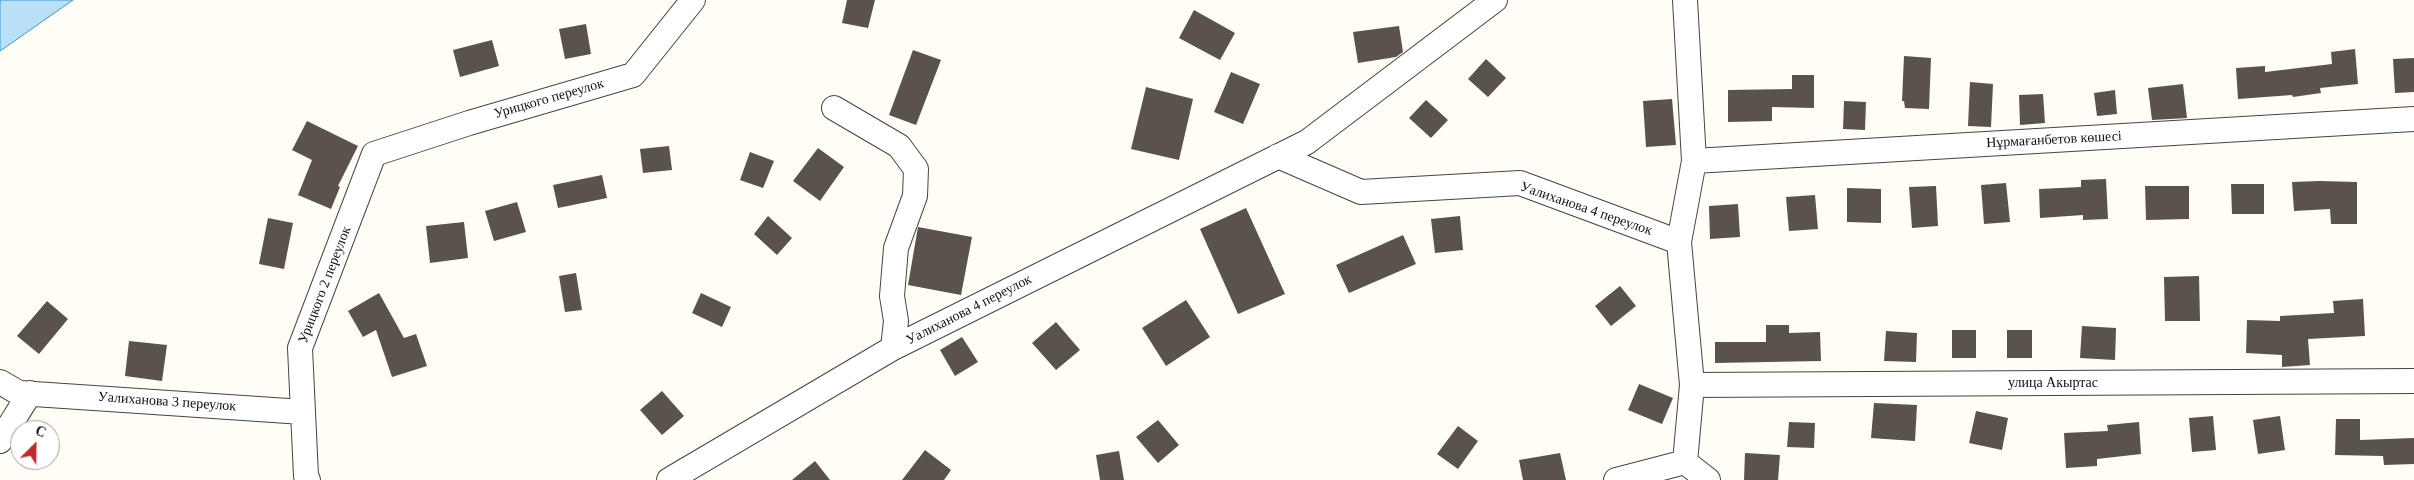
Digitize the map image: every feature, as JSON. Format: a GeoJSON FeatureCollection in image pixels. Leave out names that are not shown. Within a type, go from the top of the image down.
{"type":"FeatureCollection","features":[{"type":"Feature","properties":{"kind":"street","name":"Урицкого переулок"},"geometry":{"type":"LineString","coordinates":[[374,154],[469,123],[633,75],[693,0]]}},
{"type":"Feature","properties":{"kind":"street","name":"Уалиханова 4 переулок"},"geometry":{"type":"LineString","coordinates":[[669,480],[893,348],[1307,142],[1494,0]]}},
{"type":"Feature","properties":{"kind":"street"},"geometry":{"type":"LineString","coordinates":[[1685,0],[1694,161],[1679,242],[1692,385],[1685,462]]}},
{"type":"Feature","properties":{"kind":"street"},"geometry":{"type":"LineString","coordinates":[[834,108],[899,146],[916,169],[915,196],[896,248],[892,296],[896,321],[893,348]]}},
{"type":"Feature","properties":{"kind":"street","name":"Нұрмағанбетов көшесі"},"geometry":{"type":"LineString","coordinates":[[1694,161],[2414,119]]}},
{"type":"Feature","properties":{"kind":"street","name":"Урицкого 2 переулок"},"geometry":{"type":"LineString","coordinates":[[308,480],[306,476],[300,348],[374,154]]}},
{"type":"Feature","properties":{"kind":"street","name":"Уалиханова 4 переулок"},"geometry":{"type":"LineString","coordinates":[[1278,156],[1361,192],[1520,183],[1679,242]]}},
{"type":"Feature","properties":{"kind":"street","name":"улица Акыртас"},"geometry":{"type":"LineString","coordinates":[[1692,385],[2414,381]]}},
{"type":"Feature","properties":{"kind":"street","name":"Уалиханова 3 переулок"},"geometry":{"type":"LineString","coordinates":[[0,382],[19,392],[303,412]]}},
{"type":"Feature","properties":{"kind":"street"},"geometry":{"type":"LineString","coordinates":[[0,441],[30,393]]}},
{"type":"Feature","properties":{"kind":"street"},"geometry":{"type":"LineString","coordinates":[[1616,480],[1685,462]]}},
{"type":"Feature","properties":{"kind":"street"},"geometry":{"type":"LineString","coordinates":[[1685,462],[1708,480]]}},
{"type":"Feature","properties":{"kind":"water"},"geometry":{"type":"Polygon","coordinates":[[[0,0],[73,0],[0,51],[0,0]]]}},
{"type":"Feature","properties":{"kind":"building"},"geometry":{"type":"Polygon","coordinates":[[[847,0],[875,0],[868,28],[842,23],[847,0]]]}},
{"type":"Feature","properties":{"kind":"building"},"geometry":{"type":"Polygon","coordinates":[[[1194,10],[1235,33],[1220,60],[1179,38],[1194,10]]]}},
{"type":"Feature","properties":{"kind":"building"},"geometry":{"type":"Polygon","coordinates":[[[586,24],[591,54],[565,59],[559,29],[586,24]]]}},
{"type":"Feature","properties":{"kind":"building"},"geometry":{"type":"Polygon","coordinates":[[[1399,26],[1403,52],[1396,57],[1358,63],[1353,32],[1399,26]]]}},
{"type":"Feature","properties":{"kind":"building"},"geometry":{"type":"Polygon","coordinates":[[[492,40],[499,66],[460,77],[453,50],[492,40]]]}},
{"type":"Feature","properties":{"kind":"building"},"geometry":{"type":"Polygon","coordinates":[[[2355,49],[2358,84],[2320,88],[2321,93],[2293,97],[2292,95],[2238,99],[2236,68],[2265,66],[2265,72],[2332,64],[2331,52],[2355,49]]]}},
{"type":"Feature","properties":{"kind":"building"},"geometry":{"type":"Polygon","coordinates":[[[913,50],[941,60],[916,125],[889,115],[913,50]]]}},
{"type":"Feature","properties":{"kind":"building"},"geometry":{"type":"Polygon","coordinates":[[[1904,56],[1931,58],[1929,109],[1905,108],[1904,101],[1902,101],[1904,56]]]}},
{"type":"Feature","properties":{"kind":"building"},"geometry":{"type":"Polygon","coordinates":[[[2414,58],[2414,92],[2395,93],[2393,59],[2414,58]]]}},
{"type":"Feature","properties":{"kind":"building"},"geometry":{"type":"Polygon","coordinates":[[[1486,59],[1506,78],[1488,97],[1468,79],[1486,59]]]}},
{"type":"Feature","properties":{"kind":"building"},"geometry":{"type":"Polygon","coordinates":[[[1231,72],[1260,84],[1243,124],[1214,112],[1231,72]]]}},
{"type":"Feature","properties":{"kind":"building"},"geometry":{"type":"Polygon","coordinates":[[[1792,75],[1814,75],[1814,108],[1772,107],[1772,121],[1728,122],[1728,90],[1792,89],[1792,75]]]}},
{"type":"Feature","properties":{"kind":"building"},"geometry":{"type":"Polygon","coordinates":[[[1970,82],[1993,84],[1991,127],[1968,126],[1970,82]]]}},
{"type":"Feature","properties":{"kind":"building"},"geometry":{"type":"Polygon","coordinates":[[[2183,84],[2187,118],[2152,120],[2148,88],[2183,84]]]}},
{"type":"Feature","properties":{"kind":"building"},"geometry":{"type":"Polygon","coordinates":[[[1146,87],[1193,99],[1179,160],[1131,149],[1146,87]]]}},
{"type":"Feature","properties":{"kind":"building"},"geometry":{"type":"Polygon","coordinates":[[[2115,90],[2117,114],[2097,116],[2094,93],[2115,90]]]}},
{"type":"Feature","properties":{"kind":"building"},"geometry":{"type":"Polygon","coordinates":[[[2043,94],[2045,123],[2020,125],[2019,95],[2043,94]]]}},
{"type":"Feature","properties":{"kind":"building"},"geometry":{"type":"Polygon","coordinates":[[[1672,99],[1676,145],[1646,147],[1643,101],[1672,99]]]}},
{"type":"Feature","properties":{"kind":"building"},"geometry":{"type":"Polygon","coordinates":[[[1426,100],[1448,120],[1431,138],[1409,118],[1426,100]]]}},
{"type":"Feature","properties":{"kind":"building"},"geometry":{"type":"Polygon","coordinates":[[[1844,101],[1866,102],[1865,130],[1843,129],[1844,101]]]}},
{"type":"Feature","properties":{"kind":"building"},"geometry":{"type":"Polygon","coordinates":[[[307,121],[358,146],[338,186],[340,187],[331,209],[298,195],[312,160],[292,150],[307,121]]]}},
{"type":"Feature","properties":{"kind":"building"},"geometry":{"type":"Polygon","coordinates":[[[669,146],[672,170],[643,173],[640,149],[669,146]]]}},
{"type":"Feature","properties":{"kind":"building"},"geometry":{"type":"Polygon","coordinates":[[[818,148],[844,167],[820,201],[793,181],[818,148]]]}},
{"type":"Feature","properties":{"kind":"building"},"geometry":{"type":"Polygon","coordinates":[[[750,152],[774,161],[763,188],[740,180],[750,152]]]}},
{"type":"Feature","properties":{"kind":"building"},"geometry":{"type":"Polygon","coordinates":[[[602,175],[607,198],[558,208],[553,185],[602,175]]]}},
{"type":"Feature","properties":{"kind":"building"},"geometry":{"type":"Polygon","coordinates":[[[2106,179],[2108,219],[2083,220],[2083,215],[2040,218],[2039,189],[2081,187],[2081,180],[2106,179]]]}},
{"type":"Feature","properties":{"kind":"building"},"geometry":{"type":"Polygon","coordinates":[[[2292,182],[2357,182],[2357,224],[2331,224],[2330,209],[2294,211],[2292,182]]]}},
{"type":"Feature","properties":{"kind":"building"},"geometry":{"type":"Polygon","coordinates":[[[2006,183],[2010,222],[1984,224],[1981,185],[2006,183]]]}},
{"type":"Feature","properties":{"kind":"building"},"geometry":{"type":"Polygon","coordinates":[[[2231,184],[2264,184],[2264,214],[2232,214],[2231,184]]]}},
{"type":"Feature","properties":{"kind":"building"},"geometry":{"type":"Polygon","coordinates":[[[1936,186],[1938,226],[1912,228],[1909,187],[1936,186]]]}},
{"type":"Feature","properties":{"kind":"building"},"geometry":{"type":"Polygon","coordinates":[[[2145,186],[2189,186],[2189,219],[2146,220],[2145,186]]]}},
{"type":"Feature","properties":{"kind":"building"},"geometry":{"type":"Polygon","coordinates":[[[1847,188],[1881,189],[1881,223],[1847,222],[1847,188]]]}},
{"type":"Feature","properties":{"kind":"building"},"geometry":{"type":"Polygon","coordinates":[[[1815,195],[1818,229],[1789,231],[1786,197],[1815,195]]]}},
{"type":"Feature","properties":{"kind":"building"},"geometry":{"type":"Polygon","coordinates":[[[517,202],[526,232],[494,241],[485,211],[517,202]]]}},
{"type":"Feature","properties":{"kind":"building"},"geometry":{"type":"Polygon","coordinates":[[[1738,204],[1740,237],[1710,239],[1709,206],[1738,204]]]}},
{"type":"Feature","properties":{"kind":"building"},"geometry":{"type":"Polygon","coordinates":[[[1246,208],[1285,294],[1238,314],[1200,229],[1246,208]]]}},
{"type":"Feature","properties":{"kind":"building"},"geometry":{"type":"Polygon","coordinates":[[[768,216],[792,238],[777,255],[754,234],[768,216]]]}},
{"type":"Feature","properties":{"kind":"building"},"geometry":{"type":"Polygon","coordinates":[[[1460,216],[1463,250],[1435,253],[1431,219],[1460,216]]]}},
{"type":"Feature","properties":{"kind":"building"},"geometry":{"type":"Polygon","coordinates":[[[268,218],[293,223],[284,269],[259,264],[268,218]]]}},
{"type":"Feature","properties":{"kind":"building"},"geometry":{"type":"Polygon","coordinates":[[[464,222],[468,258],[430,263],[426,226],[464,222]]]}},
{"type":"Feature","properties":{"kind":"building"},"geometry":{"type":"Polygon","coordinates":[[[918,227],[972,237],[961,295],[908,285],[918,227]]]}},
{"type":"Feature","properties":{"kind":"building"},"geometry":{"type":"Polygon","coordinates":[[[1403,235],[1416,264],[1349,293],[1336,265],[1403,235]]]}},
{"type":"Feature","properties":{"kind":"building"},"geometry":{"type":"Polygon","coordinates":[[[576,273],[582,310],[565,312],[559,276],[576,273]]]}},
{"type":"Feature","properties":{"kind":"building"},"geometry":{"type":"Polygon","coordinates":[[[2199,276],[2200,321],[2165,321],[2164,277],[2199,276]]]}},
{"type":"Feature","properties":{"kind":"building"},"geometry":{"type":"Polygon","coordinates":[[[1620,286],[1636,306],[1611,326],[1595,306],[1620,286]]]}},
{"type":"Feature","properties":{"kind":"building"},"geometry":{"type":"Polygon","coordinates":[[[379,293],[404,338],[416,334],[427,366],[392,377],[376,330],[363,337],[348,311],[379,293]]]}},
{"type":"Feature","properties":{"kind":"building"},"geometry":{"type":"Polygon","coordinates":[[[701,293],[731,307],[722,327],[692,313],[701,293]]]}},
{"type":"Feature","properties":{"kind":"building"},"geometry":{"type":"Polygon","coordinates":[[[2363,299],[2365,336],[2308,339],[2310,365],[2282,367],[2282,355],[2246,353],[2247,320],[2280,321],[2280,316],[2334,313],[2333,301],[2363,299]]]}},
{"type":"Feature","properties":{"kind":"building"},"geometry":{"type":"Polygon","coordinates":[[[1186,300],[1210,337],[1166,366],[1142,328],[1186,300]]]}},
{"type":"Feature","properties":{"kind":"building"},"geometry":{"type":"Polygon","coordinates":[[[47,301],[68,319],[39,354],[17,336],[47,301]]]}},
{"type":"Feature","properties":{"kind":"building"},"geometry":{"type":"Polygon","coordinates":[[[1056,322],[1080,350],[1056,370],[1032,343],[1056,322]]]}},
{"type":"Feature","properties":{"kind":"building"},"geometry":{"type":"Polygon","coordinates":[[[1766,325],[1789,325],[1789,333],[1820,332],[1821,361],[1715,363],[1715,342],[1766,342],[1766,325]]]}},
{"type":"Feature","properties":{"kind":"building"},"geometry":{"type":"Polygon","coordinates":[[[2082,326],[2116,328],[2115,360],[2080,358],[2082,326]]]}},
{"type":"Feature","properties":{"kind":"building"},"geometry":{"type":"Polygon","coordinates":[[[1952,330],[1976,330],[1976,358],[1952,358],[1952,330]]]}},
{"type":"Feature","properties":{"kind":"building"},"geometry":{"type":"Polygon","coordinates":[[[2007,330],[2032,330],[2032,358],[2007,358],[2007,330]]]}},
{"type":"Feature","properties":{"kind":"building"},"geometry":{"type":"Polygon","coordinates":[[[1886,331],[1917,333],[1916,362],[1884,361],[1886,331]]]}},
{"type":"Feature","properties":{"kind":"building"},"geometry":{"type":"Polygon","coordinates":[[[962,337],[978,362],[955,376],[940,350],[962,337]]]}},
{"type":"Feature","properties":{"kind":"building"},"geometry":{"type":"Polygon","coordinates":[[[129,341],[167,345],[162,381],[125,376],[129,341]]]}},
{"type":"Feature","properties":{"kind":"building"},"geometry":{"type":"Polygon","coordinates":[[[1639,384],[1673,398],[1662,424],[1628,410],[1639,384]]]}},
{"type":"Feature","properties":{"kind":"building"},"geometry":{"type":"Polygon","coordinates":[[[662,391],[684,416],[662,435],[640,410],[662,391]]]}},
{"type":"Feature","properties":{"kind":"building"},"geometry":{"type":"Polygon","coordinates":[[[1874,403],[1917,405],[1915,441],[1871,438],[1874,403]]]}},
{"type":"Feature","properties":{"kind":"building"},"geometry":{"type":"Polygon","coordinates":[[[1976,411],[2008,418],[2002,450],[1969,443],[1976,411]]]}},
{"type":"Feature","properties":{"kind":"building"},"geometry":{"type":"Polygon","coordinates":[[[2213,416],[2216,450],[2192,452],[2189,418],[2213,416]]]}},
{"type":"Feature","properties":{"kind":"building"},"geometry":{"type":"Polygon","coordinates":[[[2280,416],[2285,450],[2258,454],[2253,420],[2280,416]]]}},
{"type":"Feature","properties":{"kind":"building"},"geometry":{"type":"Polygon","coordinates":[[[2336,419],[2360,419],[2360,440],[2414,438],[2414,464],[2384,465],[2383,456],[2335,455],[2336,419]]]}},
{"type":"Feature","properties":{"kind":"building"},"geometry":{"type":"Polygon","coordinates":[[[1158,420],[1179,445],[1158,463],[1136,437],[1158,420]]]}},
{"type":"Feature","properties":{"kind":"building"},"geometry":{"type":"Polygon","coordinates":[[[1789,422],[1815,423],[1814,448],[1787,447],[1789,422]]]}},
{"type":"Feature","properties":{"kind":"building"},"geometry":{"type":"Polygon","coordinates":[[[2139,422],[2141,454],[2097,459],[2097,466],[2066,468],[2064,433],[2108,431],[2107,425],[2139,422]]]}},
{"type":"Feature","properties":{"kind":"building"},"geometry":{"type":"Polygon","coordinates":[[[1458,426],[1478,441],[1458,469],[1437,454],[1458,426]]]}},
{"type":"Feature","properties":{"kind":"building"},"geometry":{"type":"Polygon","coordinates":[[[925,450],[951,470],[944,480],[902,480],[925,450]]]}},
{"type":"Feature","properties":{"kind":"building"},"geometry":{"type":"Polygon","coordinates":[[[1119,451],[1124,480],[1100,480],[1096,455],[1119,451]]]}},
{"type":"Feature","properties":{"kind":"building"},"geometry":{"type":"Polygon","coordinates":[[[1560,453],[1566,480],[1523,480],[1519,460],[1560,453]]]}},
{"type":"Feature","properties":{"kind":"building"},"geometry":{"type":"Polygon","coordinates":[[[1745,453],[1780,455],[1778,480],[1744,480],[1745,453]]]}},
{"type":"Feature","properties":{"kind":"building"},"geometry":{"type":"Polygon","coordinates":[[[815,461],[830,480],[792,480],[815,461]]]}}]}
